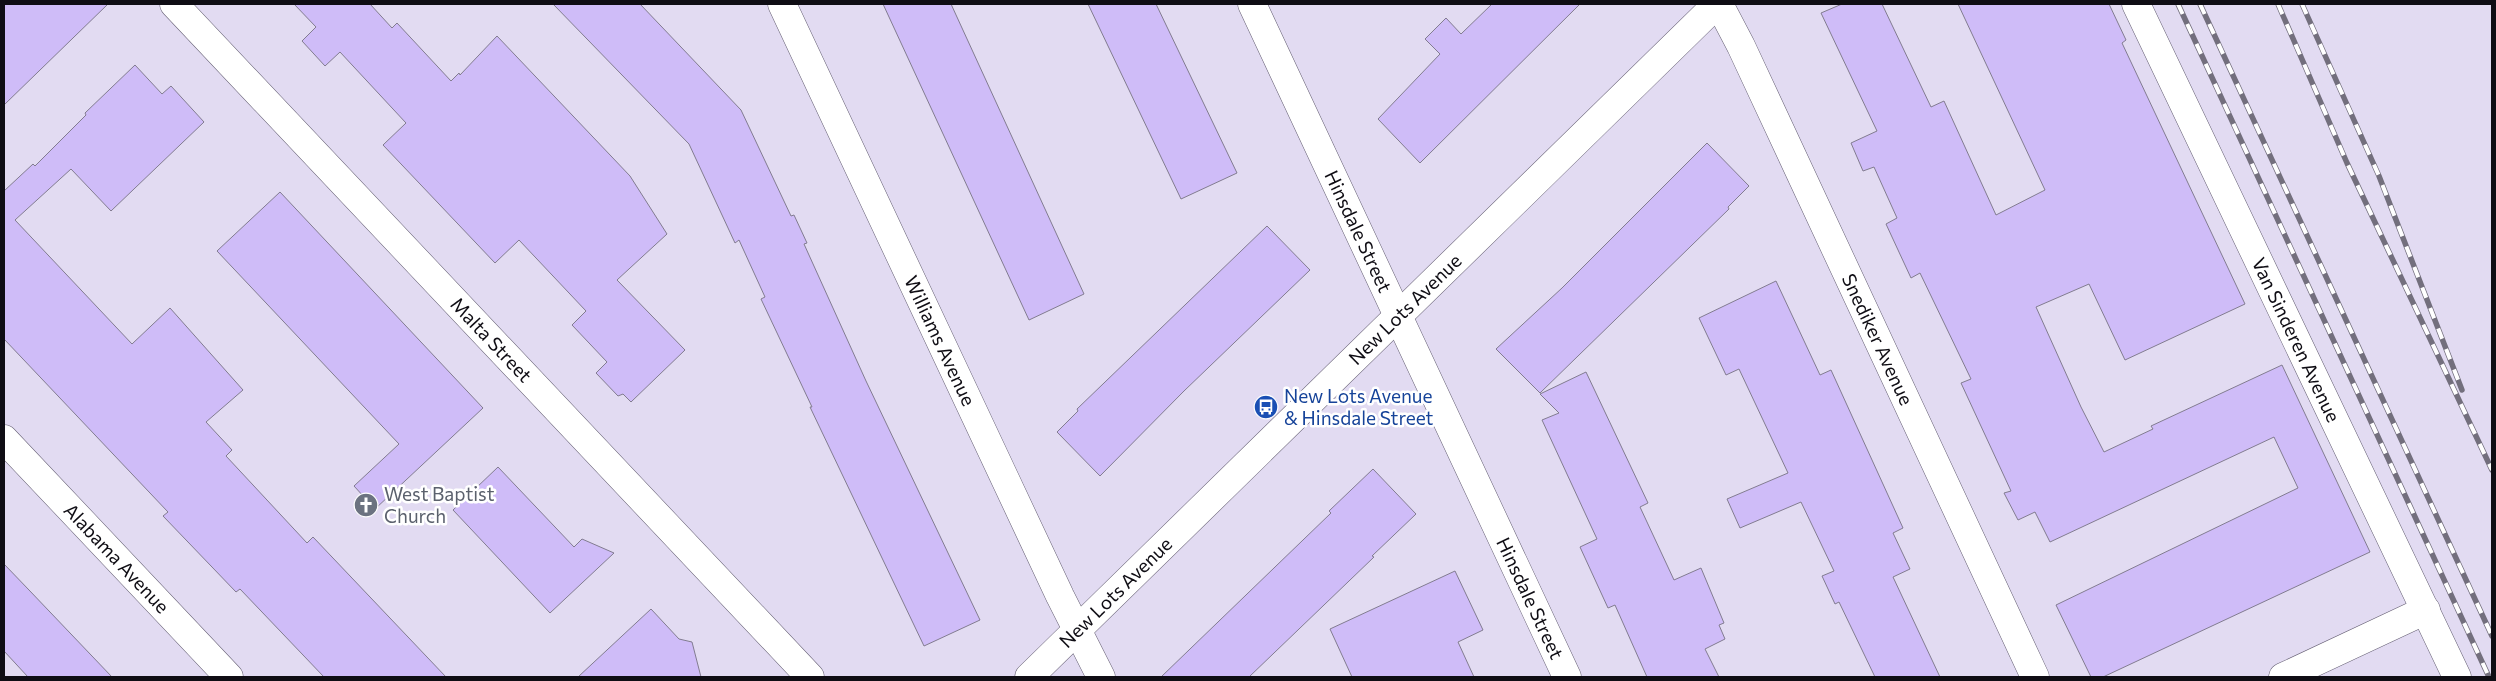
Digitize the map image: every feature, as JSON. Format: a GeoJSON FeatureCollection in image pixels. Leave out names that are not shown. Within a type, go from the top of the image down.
{"type":"FeatureCollection","features":[{"type":"Feature","properties":{"kind":"street","name":"Malta Street"},"geometry":{"type":"LineString","coordinates":[[174,4],[810,677]]}},
{"type":"Feature","properties":{"kind":"street","name":"Hinsdale Street"},"geometry":{"type":"LineString","coordinates":[[1252,4],[1567,677]]}},
{"type":"Feature","properties":{"kind":"street","name":"New Lots Avenue"},"geometry":{"type":"LineString","coordinates":[[1029,677],[1718,4]]}},
{"type":"Feature","properties":{"kind":"street","name":"Snediker Avenue"},"geometry":{"type":"LineString","coordinates":[[1718,4],[1741,46],[2034,677]]}},
{"type":"Feature","properties":{"kind":"street","name":"Van Sinderen Avenue"},"geometry":{"type":"LineString","coordinates":[[2136,4],[2457,677]]}},
{"type":"Feature","properties":{"kind":"street","name":"Williams Avenue"},"geometry":{"type":"LineString","coordinates":[[782,10],[1101,677]]}},
{"type":"Feature","properties":{"kind":"street","name":"Alabama Avenue"},"geometry":{"type":"LineString","coordinates":[[4,439],[230,677]]}},
{"type":"Feature","properties":{"kind":"street"},"geometry":{"type":"LineString","coordinates":[[2283,677],[2426,610]]}},
{"type":"Feature","properties":{"kind":"building"},"geometry":{"type":"Polygon","coordinates":[[[4,4],[108,4],[4,105],[4,4]]]}},
{"type":"Feature","properties":{"kind":"building"},"geometry":{"type":"Polygon","coordinates":[[[294,4],[370,4],[392,28],[397,23],[451,81],[459,73],[460,75],[497,36],[630,176],[667,234],[617,280],[685,350],[631,402],[623,394],[618,396],[596,373],[607,362],[572,325],[586,311],[519,240],[495,263],[383,145],[406,123],[340,52],[325,66],[302,41],[316,27],[294,4]]]}},
{"type":"Feature","properties":{"kind":"building"},"geometry":{"type":"Polygon","coordinates":[[[553,4],[640,4],[741,110],[791,216],[794,215],[807,243],[804,244],[866,381],[980,620],[924,646],[810,407],[812,407],[761,299],[765,297],[739,240],[735,243],[689,144],[553,4]]]}},
{"type":"Feature","properties":{"kind":"building"},"geometry":{"type":"Polygon","coordinates":[[[883,4],[951,4],[1084,294],[1029,320],[883,4]]]}},
{"type":"Feature","properties":{"kind":"building"},"geometry":{"type":"Polygon","coordinates":[[[1088,4],[1156,4],[1237,173],[1181,199],[1088,4]]]}},
{"type":"Feature","properties":{"kind":"building"},"geometry":{"type":"Polygon","coordinates":[[[1492,4],[1580,4],[1420,163],[1378,119],[1440,54],[1425,39],[1446,18],[1461,34],[1492,4]]]}},
{"type":"Feature","properties":{"kind":"building"},"geometry":{"type":"Polygon","coordinates":[[[1842,4],[1882,4],[1931,107],[1944,101],[1996,215],[2045,190],[1958,4],[2109,4],[2126,40],[2122,43],[2245,304],[2125,360],[2089,284],[2036,307],[2081,407],[2104,452],[2153,429],[2151,426],[2282,365],[2370,552],[2103,677],[2091,677],[2056,605],[2298,488],[2274,437],[2050,542],[2035,512],[2018,520],[2004,493],[2011,491],[1961,383],[1971,379],[1920,273],[1911,278],[1886,224],[1897,218],[1874,167],[1863,171],[1851,143],[1877,131],[1821,13],[1842,4]]]}},
{"type":"Feature","properties":{"kind":"building"},"geometry":{"type":"Polygon","coordinates":[[[135,65],[162,94],[171,86],[204,122],[111,211],[71,169],[15,220],[132,344],[170,308],[243,390],[206,422],[232,450],[226,456],[307,543],[313,537],[446,677],[324,677],[240,589],[236,592],[163,516],[168,512],[4,339],[4,191],[33,164],[35,166],[86,115],[85,113],[135,65]]]}},
{"type":"Feature","properties":{"kind":"building"},"geometry":{"type":"Polygon","coordinates":[[[1707,143],[1749,186],[1728,207],[1729,209],[1540,393],[1496,349],[1562,288],[1707,143]]]}},
{"type":"Feature","properties":{"kind":"building"},"geometry":{"type":"Polygon","coordinates":[[[280,192],[483,408],[375,509],[354,486],[399,444],[217,251],[280,192]]]}},
{"type":"Feature","properties":{"kind":"building"},"geometry":{"type":"Polygon","coordinates":[[[1267,226],[1310,270],[1184,391],[1100,476],[1057,432],[1078,411],[1077,409],[1267,226]]]}},
{"type":"Feature","properties":{"kind":"building"},"geometry":{"type":"Polygon","coordinates":[[[1776,281],[1820,375],[1831,370],[1903,528],[1893,533],[1910,569],[1893,577],[1940,677],[1875,677],[1839,602],[1835,604],[1822,576],[1834,571],[1801,502],[1740,528],[1727,499],[1788,473],[1739,369],[1726,375],[1699,318],[1776,281]]]}},
{"type":"Feature","properties":{"kind":"building"},"geometry":{"type":"Polygon","coordinates":[[[1586,372],[1648,503],[1640,507],[1674,580],[1701,568],[1724,623],[1719,625],[1725,639],[1705,649],[1719,677],[1647,677],[1615,605],[1608,608],[1580,547],[1597,539],[1542,420],[1559,413],[1540,394],[1586,372]]]}},
{"type":"Feature","properties":{"kind":"building"},"geometry":{"type":"Polygon","coordinates":[[[498,467],[574,547],[582,539],[614,553],[550,613],[453,510],[498,467]]]}},
{"type":"Feature","properties":{"kind":"building"},"geometry":{"type":"Polygon","coordinates":[[[1373,469],[1416,514],[1372,556],[1374,557],[1249,677],[1161,677],[1331,513],[1329,511],[1373,469]]]}},
{"type":"Feature","properties":{"kind":"building"},"geometry":{"type":"Polygon","coordinates":[[[4,564],[112,677],[28,677],[4,651],[4,564]]]}},
{"type":"Feature","properties":{"kind":"building"},"geometry":{"type":"Polygon","coordinates":[[[1455,571],[1483,630],[1458,642],[1474,677],[1352,677],[1330,629],[1455,571]]]}},
{"type":"Feature","properties":{"kind":"building"},"geometry":{"type":"Polygon","coordinates":[[[651,609],[679,639],[692,642],[701,677],[578,677],[651,609]]]}},
{"type":"Feature","properties":{"kind":"railway"},"geometry":{"type":"LineString","coordinates":[[2178,4],[2489,677]]}},
{"type":"Feature","properties":{"kind":"railway"},"geometry":{"type":"LineString","coordinates":[[2200,4],[2492,636]]}},
{"type":"Feature","properties":{"kind":"railway"},"geometry":{"type":"LineString","coordinates":[[2278,4],[2347,163],[2492,470]]}},
{"type":"Feature","properties":{"kind":"railway"},"geometry":{"type":"LineString","coordinates":[[2302,4],[2379,176],[2462,390]]}},
{"type":"Feature","properties":{"kind":"place","name":"New Lots Avenue & Hinsdale Street"},"geometry":{"type":"Point","coordinates":[1266,407]}},
{"type":"Feature","properties":{"kind":"place","name":"West Baptist Church"},"geometry":{"type":"Point","coordinates":[366,505]}}]}
